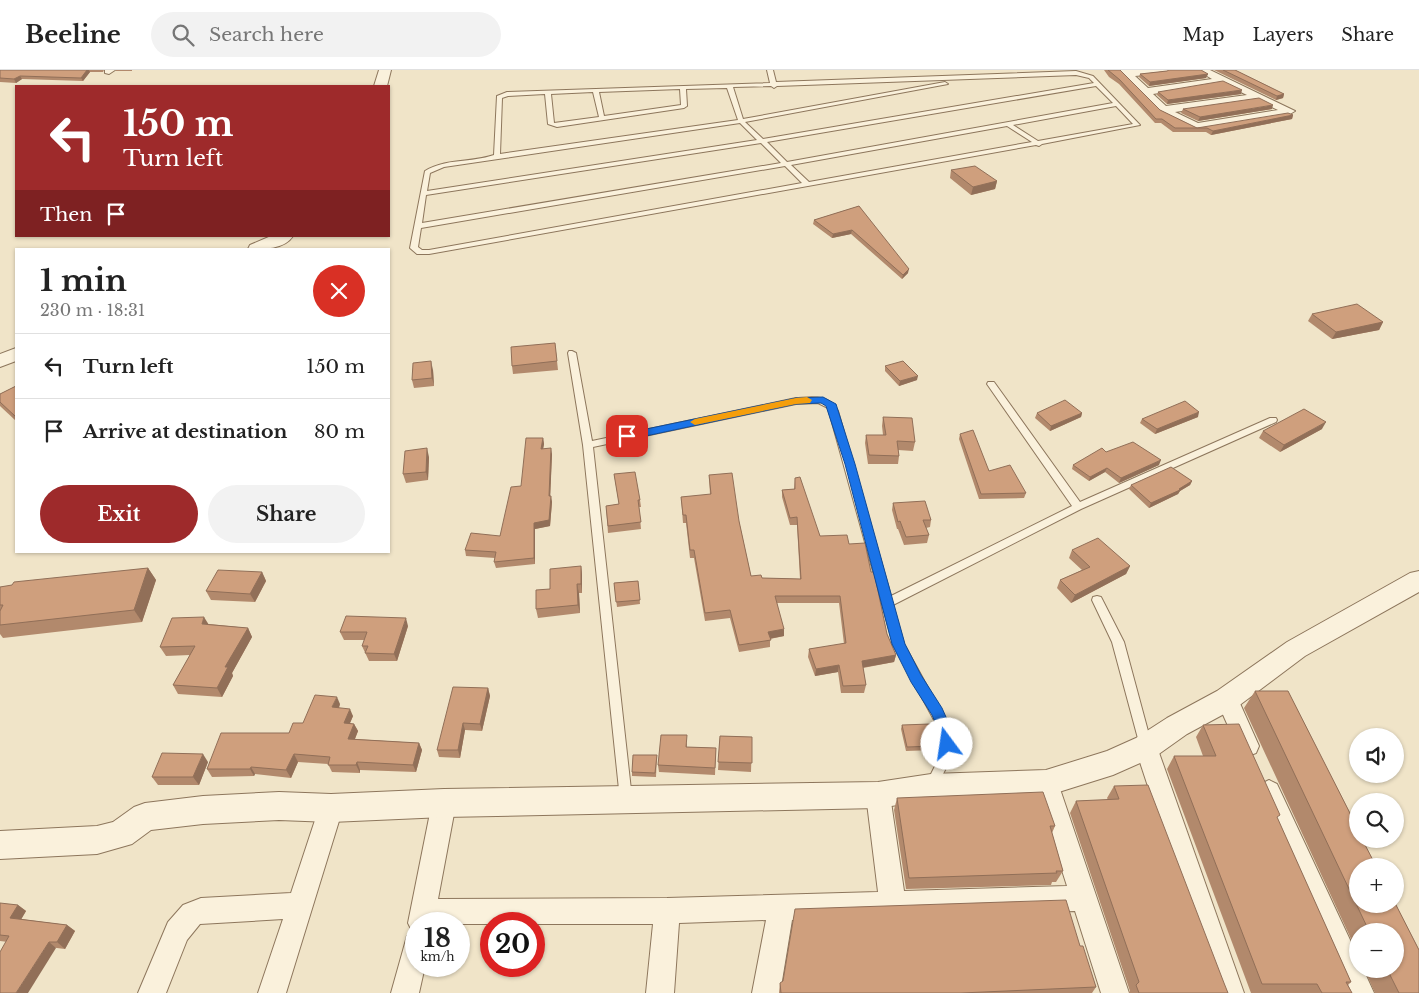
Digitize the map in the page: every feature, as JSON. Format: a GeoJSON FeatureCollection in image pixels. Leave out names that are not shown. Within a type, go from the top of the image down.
{"type":"FeatureCollection","features":[{"type":"Feature","properties":{"kind":"street"},"geometry":{"type":"LineString","coordinates":[[381,85],[385,70]]}},
{"type":"Feature","properties":{"kind":"street"},"geometry":{"type":"LineString","coordinates":[[1126,72],[1166,70]]}},
{"type":"Feature","properties":{"kind":"street"},"geometry":{"type":"LineString","coordinates":[[1126,72],[1164,110],[1193,126],[1201,127],[1290,111],[1202,70]]}},
{"type":"Feature","properties":{"kind":"street"},"geometry":{"type":"LineString","coordinates":[[1144,92],[1224,80]]}},
{"type":"Feature","properties":{"kind":"street"},"geometry":{"type":"LineString","coordinates":[[1164,110],[1257,97]]}},
{"type":"Feature","properties":{"kind":"street"},"geometry":{"type":"LineString","coordinates":[[258,248],[283,237]]}},
{"type":"Feature","properties":{"kind":"street"},"geometry":{"type":"LineString","coordinates":[[0,361],[15,354]]}},
{"type":"Feature","properties":{"kind":"street"},"geometry":{"type":"LineString","coordinates":[[0,845],[97,840],[121,834],[145,817],[203,810],[279,806],[331,808],[444,803],[878,795],[931,787],[1046,783],[1113,762],[1146,747],[1177,726],[1227,699],[1296,649],[1419,580]]}},
{"type":"Feature","properties":{"kind":"street"},"geometry":{"type":"LineString","coordinates":[[1227,699],[1360,993]]}},
{"type":"Feature","properties":{"kind":"street"},"geometry":{"type":"LineString","coordinates":[[1146,747],[1230,993]]}},
{"type":"Feature","properties":{"kind":"street"},"geometry":{"type":"LineString","coordinates":[[1046,783],[1115,993]]}},
{"type":"Feature","properties":{"kind":"street"},"geometry":{"type":"LineString","coordinates":[[878,795],[893,905]]}},
{"type":"Feature","properties":{"kind":"street"},"geometry":{"type":"LineString","coordinates":[[424,912],[444,803]]}},
{"type":"Feature","properties":{"kind":"street"},"geometry":{"type":"LineString","coordinates":[[272,993],[331,808]]}},
{"type":"Feature","properties":{"kind":"street"},"geometry":{"type":"LineString","coordinates":[[470,917],[1084,898]]}},
{"type":"Feature","properties":{"kind":"street"},"geometry":{"type":"LineString","coordinates":[[152,993],[177,931],[192,914],[201,911],[301,906]]}},
{"type":"Feature","properties":{"kind":"street"},"geometry":{"type":"LineString","coordinates":[[766,993],[781,908]]}},
{"type":"Feature","properties":{"kind":"street"},"geometry":{"type":"LineString","coordinates":[[660,993],[667,911]]}},
{"type":"Feature","properties":{"kind":"street"},"geometry":{"type":"LineString","coordinates":[[405,993],[409,977]]}},
{"type":"Feature","properties":{"kind":"lane"},"geometry":{"type":"LineString","coordinates":[[770,70],[774,86]]}},
{"type":"Feature","properties":{"kind":"lane"},"geometry":{"type":"LineString","coordinates":[[497,156],[499,97],[507,94],[774,86],[983,77],[1076,73],[1091,77],[1137,125],[429,252],[420,252],[414,248],[427,172],[433,168],[487,160],[497,156],[741,121],[983,77]]}},
{"type":"Feature","properties":{"kind":"lane"},"geometry":{"type":"LineString","coordinates":[[424,194],[762,141],[1098,84]]}},
{"type":"Feature","properties":{"kind":"lane"},"geometry":{"type":"LineString","coordinates":[[730,87],[741,121],[808,185]]}},
{"type":"Feature","properties":{"kind":"lane"},"geometry":{"type":"LineString","coordinates":[[548,93],[552,124],[562,124],[684,106],[683,89]]}},
{"type":"Feature","properties":{"kind":"lane"},"geometry":{"type":"LineString","coordinates":[[596,92],[602,118]]}},
{"type":"Feature","properties":{"kind":"lane"},"geometry":{"type":"LineString","coordinates":[[418,226],[786,164],[1118,104]]}},
{"type":"Feature","properties":{"kind":"lane"},"geometry":{"type":"LineString","coordinates":[[1008,124],[1039,144]]}},
{"type":"Feature","properties":{"kind":"lane"},"geometry":{"type":"LineString","coordinates":[[572,353],[588,445],[626,800]]}},
{"type":"Feature","properties":{"kind":"lane"},"geometry":{"type":"LineString","coordinates":[[991,384],[1078,507]]}},
{"type":"Feature","properties":{"kind":"lane"},"geometry":{"type":"LineString","coordinates":[[588,445],[796,401],[823,400],[831,404],[899,644],[947,733],[946,754],[931,787]]}},
{"type":"Feature","properties":{"kind":"lane"},"geometry":{"type":"LineString","coordinates":[[887,603],[1078,507],[1273,420]]}},
{"type":"Feature","properties":{"kind":"lane"},"geometry":{"type":"LineString","coordinates":[[1098,600],[1118,642],[1146,747]]}},
{"type":"Feature","properties":{"kind":"building"},"geometry":{"type":"Polygon","coordinates":[[[0,70],[87,70],[81,78],[20,76],[14,79],[0,78],[0,70]]]}},
{"type":"Feature","properties":{"kind":"building"},"geometry":{"type":"Polygon","coordinates":[[[1108,70],[1120,70],[1160,110],[1197,128],[1175,128],[1162,119],[1156,119],[1120,80],[1108,70]]]}},
{"type":"Feature","properties":{"kind":"building"},"geometry":{"type":"Polygon","coordinates":[[[1169,70],[1201,70],[1208,74],[1150,82],[1140,74],[1169,70]]]}},
{"type":"Feature","properties":{"kind":"building"},"geometry":{"type":"Polygon","coordinates":[[[1223,70],[1235,70],[1284,94],[1277,96],[1223,70]]]}},
{"type":"Feature","properties":{"kind":"building"},"geometry":{"type":"Polygon","coordinates":[[[1223,81],[1242,90],[1168,100],[1158,92],[1223,81]]]}},
{"type":"Feature","properties":{"kind":"building"},"geometry":{"type":"Polygon","coordinates":[[[1259,98],[1273,105],[1200,117],[1183,109],[1259,98]]]}},
{"type":"Feature","properties":{"kind":"building"},"geometry":{"type":"Polygon","coordinates":[[[1288,113],[1293,115],[1213,131],[1207,128],[1197,128],[1288,113]]]}},
{"type":"Feature","properties":{"kind":"building"},"geometry":{"type":"Polygon","coordinates":[[[975,166],[997,181],[973,187],[951,170],[975,166]]]}},
{"type":"Feature","properties":{"kind":"building"},"geometry":{"type":"Polygon","coordinates":[[[859,206],[909,269],[903,275],[852,230],[833,234],[814,220],[859,206]]]}},
{"type":"Feature","properties":{"kind":"building"},"geometry":{"type":"Polygon","coordinates":[[[1357,304],[1383,322],[1336,332],[1312,314],[1357,304]]]}},
{"type":"Feature","properties":{"kind":"building"},"geometry":{"type":"Polygon","coordinates":[[[555,343],[557,361],[512,366],[511,347],[555,343]]]}},
{"type":"Feature","properties":{"kind":"building"},"geometry":{"type":"Polygon","coordinates":[[[431,361],[432,378],[412,380],[413,363],[431,361]]]}},
{"type":"Feature","properties":{"kind":"building"},"geometry":{"type":"Polygon","coordinates":[[[903,361],[918,376],[900,381],[885,366],[903,361]]]}},
{"type":"Feature","properties":{"kind":"building"},"geometry":{"type":"Polygon","coordinates":[[[15,386],[15,416],[0,402],[0,394],[15,386]]]}},
{"type":"Feature","properties":{"kind":"building"},"geometry":{"type":"Polygon","coordinates":[[[1065,400],[1082,413],[1051,426],[1037,413],[1065,400]]]}},
{"type":"Feature","properties":{"kind":"building"},"geometry":{"type":"Polygon","coordinates":[[[1185,401],[1199,412],[1157,429],[1142,419],[1185,401]]]}},
{"type":"Feature","properties":{"kind":"building"},"geometry":{"type":"Polygon","coordinates":[[[1304,409],[1326,422],[1284,445],[1263,431],[1304,409]]]}},
{"type":"Feature","properties":{"kind":"building"},"geometry":{"type":"Polygon","coordinates":[[[883,417],[912,418],[915,442],[897,441],[899,456],[869,455],[866,435],[886,435],[883,417]]]}},
{"type":"Feature","properties":{"kind":"building"},"geometry":{"type":"Polygon","coordinates":[[[973,430],[989,471],[1010,465],[1026,493],[981,494],[960,434],[973,430]]]}},
{"type":"Feature","properties":{"kind":"building"},"geometry":{"type":"Polygon","coordinates":[[[526,438],[543,438],[541,449],[551,448],[549,520],[534,523],[534,558],[494,562],[496,552],[465,550],[471,533],[500,536],[511,487],[521,486],[526,438]]]}},
{"type":"Feature","properties":{"kind":"building"},"geometry":{"type":"Polygon","coordinates":[[[1133,442],[1161,460],[1121,478],[1107,468],[1090,477],[1073,465],[1102,448],[1106,452],[1133,442]]]}},
{"type":"Feature","properties":{"kind":"building"},"geometry":{"type":"Polygon","coordinates":[[[427,448],[426,472],[403,474],[405,451],[427,448]]]}},
{"type":"Feature","properties":{"kind":"building"},"geometry":{"type":"Polygon","coordinates":[[[1171,467],[1192,481],[1180,490],[1151,503],[1131,485],[1171,467]]]}},
{"type":"Feature","properties":{"kind":"building"},"geometry":{"type":"Polygon","coordinates":[[[635,472],[640,500],[638,500],[641,522],[608,526],[606,506],[619,504],[614,474],[635,472]]]}},
{"type":"Feature","properties":{"kind":"building"},"geometry":{"type":"Polygon","coordinates":[[[732,473],[739,521],[751,576],[761,575],[762,578],[801,579],[797,517],[790,518],[782,490],[795,489],[795,478],[800,477],[820,536],[847,535],[849,544],[865,543],[871,572],[874,572],[887,634],[896,655],[862,661],[866,685],[843,686],[839,665],[816,669],[809,649],[846,643],[840,596],[775,596],[784,629],[768,632],[771,640],[739,645],[730,610],[705,613],[694,550],[690,550],[686,515],[683,515],[681,497],[711,494],[709,475],[732,473]]]}},
{"type":"Feature","properties":{"kind":"building"},"geometry":{"type":"Polygon","coordinates":[[[925,501],[931,520],[923,520],[929,535],[906,537],[900,521],[898,522],[893,503],[925,501]]]}},
{"type":"Feature","properties":{"kind":"building"},"geometry":{"type":"Polygon","coordinates":[[[1098,538],[1130,566],[1075,595],[1060,580],[1090,567],[1072,550],[1098,538]]]}},
{"type":"Feature","properties":{"kind":"building"},"geometry":{"type":"Polygon","coordinates":[[[581,566],[581,584],[577,584],[578,605],[536,609],[536,590],[550,589],[550,569],[581,566]]]}},
{"type":"Feature","properties":{"kind":"building"},"geometry":{"type":"Polygon","coordinates":[[[148,568],[134,610],[0,625],[0,611],[3,605],[0,605],[0,587],[12,585],[14,582],[148,568]]]}},
{"type":"Feature","properties":{"kind":"building"},"geometry":{"type":"Polygon","coordinates":[[[218,570],[262,572],[250,594],[206,591],[218,570]]]}},
{"type":"Feature","properties":{"kind":"building"},"geometry":{"type":"Polygon","coordinates":[[[638,581],[640,600],[616,602],[614,583],[638,581]]]}},
{"type":"Feature","properties":{"kind":"building"},"geometry":{"type":"Polygon","coordinates":[[[346,616],[406,618],[394,654],[365,653],[368,646],[362,646],[367,632],[340,632],[346,616]]]}},
{"type":"Feature","properties":{"kind":"building"},"geometry":{"type":"Polygon","coordinates":[[[204,617],[202,624],[248,628],[225,667],[228,667],[217,688],[173,685],[195,646],[160,647],[172,618],[204,617]]]}},
{"type":"Feature","properties":{"kind":"building"},"geometry":{"type":"Polygon","coordinates":[[[453,687],[488,688],[480,724],[463,723],[458,750],[437,750],[453,687]]]}},
{"type":"Feature","properties":{"kind":"building"},"geometry":{"type":"Polygon","coordinates":[[[1255,691],[1288,691],[1349,811],[1349,848],[1367,848],[1372,858],[1349,858],[1349,889],[1255,691]]]}},
{"type":"Feature","properties":{"kind":"building"},"geometry":{"type":"Polygon","coordinates":[[[315,695],[337,697],[332,707],[350,709],[344,723],[354,724],[348,739],[419,743],[413,765],[357,762],[356,765],[328,765],[330,757],[294,754],[286,770],[251,767],[250,769],[207,769],[221,733],[289,733],[293,723],[303,723],[315,695]]]}},
{"type":"Feature","properties":{"kind":"building"},"geometry":{"type":"Polygon","coordinates":[[[930,724],[936,746],[907,747],[902,725],[930,724]]]}},
{"type":"Feature","properties":{"kind":"building"},"geometry":{"type":"Polygon","coordinates":[[[1239,724],[1280,815],[1277,817],[1351,982],[1346,982],[1352,993],[1322,993],[1317,984],[1262,984],[1174,756],[1216,756],[1203,725],[1239,724]]]}},
{"type":"Feature","properties":{"kind":"building"},"geometry":{"type":"Polygon","coordinates":[[[661,735],[687,735],[686,747],[716,748],[715,768],[658,765],[661,735]]]}},
{"type":"Feature","properties":{"kind":"building"},"geometry":{"type":"Polygon","coordinates":[[[720,736],[752,737],[752,763],[718,762],[720,736]]]}},
{"type":"Feature","properties":{"kind":"building"},"geometry":{"type":"Polygon","coordinates":[[[162,753],[203,754],[193,777],[152,777],[162,753]]]}},
{"type":"Feature","properties":{"kind":"building"},"geometry":{"type":"Polygon","coordinates":[[[633,755],[657,755],[655,773],[632,772],[633,755]]]}},
{"type":"Feature","properties":{"kind":"building"},"geometry":{"type":"Polygon","coordinates":[[[1148,785],[1228,993],[1139,993],[1136,985],[1139,982],[1076,801],[1119,799],[1114,786],[1148,785]]]}},
{"type":"Feature","properties":{"kind":"building"},"geometry":{"type":"Polygon","coordinates":[[[1043,792],[1055,826],[1050,826],[1063,871],[1056,871],[1057,873],[909,878],[897,798],[1043,792]]]}},
{"type":"Feature","properties":{"kind":"building"},"geometry":{"type":"Polygon","coordinates":[[[1066,900],[1080,946],[1083,946],[1096,987],[961,993],[781,993],[780,983],[783,981],[795,909],[1066,900]]]}},
{"type":"Feature","properties":{"kind":"building"},"geometry":{"type":"Polygon","coordinates":[[[0,903],[18,905],[10,918],[67,925],[57,942],[49,942],[16,993],[0,993],[0,952],[9,936],[0,935],[0,903]]]}},
{"type":"Feature","properties":{"kind":"building"},"geometry":{"type":"Polygon","coordinates":[[[1360,913],[1400,913],[1419,950],[1419,993],[1399,993],[1392,978],[1404,978],[1404,923],[1365,923],[1360,913]]]}},
{"type":"Feature","properties":{"kind":"slow traffic"},"geometry":{"type":"LineString","coordinates":[[695,422],[807,400]]}},
{"type":"Feature","properties":{"kind":"route"},"geometry":{"type":"LineString","coordinates":[[627,436],[796,401],[823,400],[831,404],[850,464],[899,644],[916,678],[937,712],[947,733],[947,744]]}}]}
